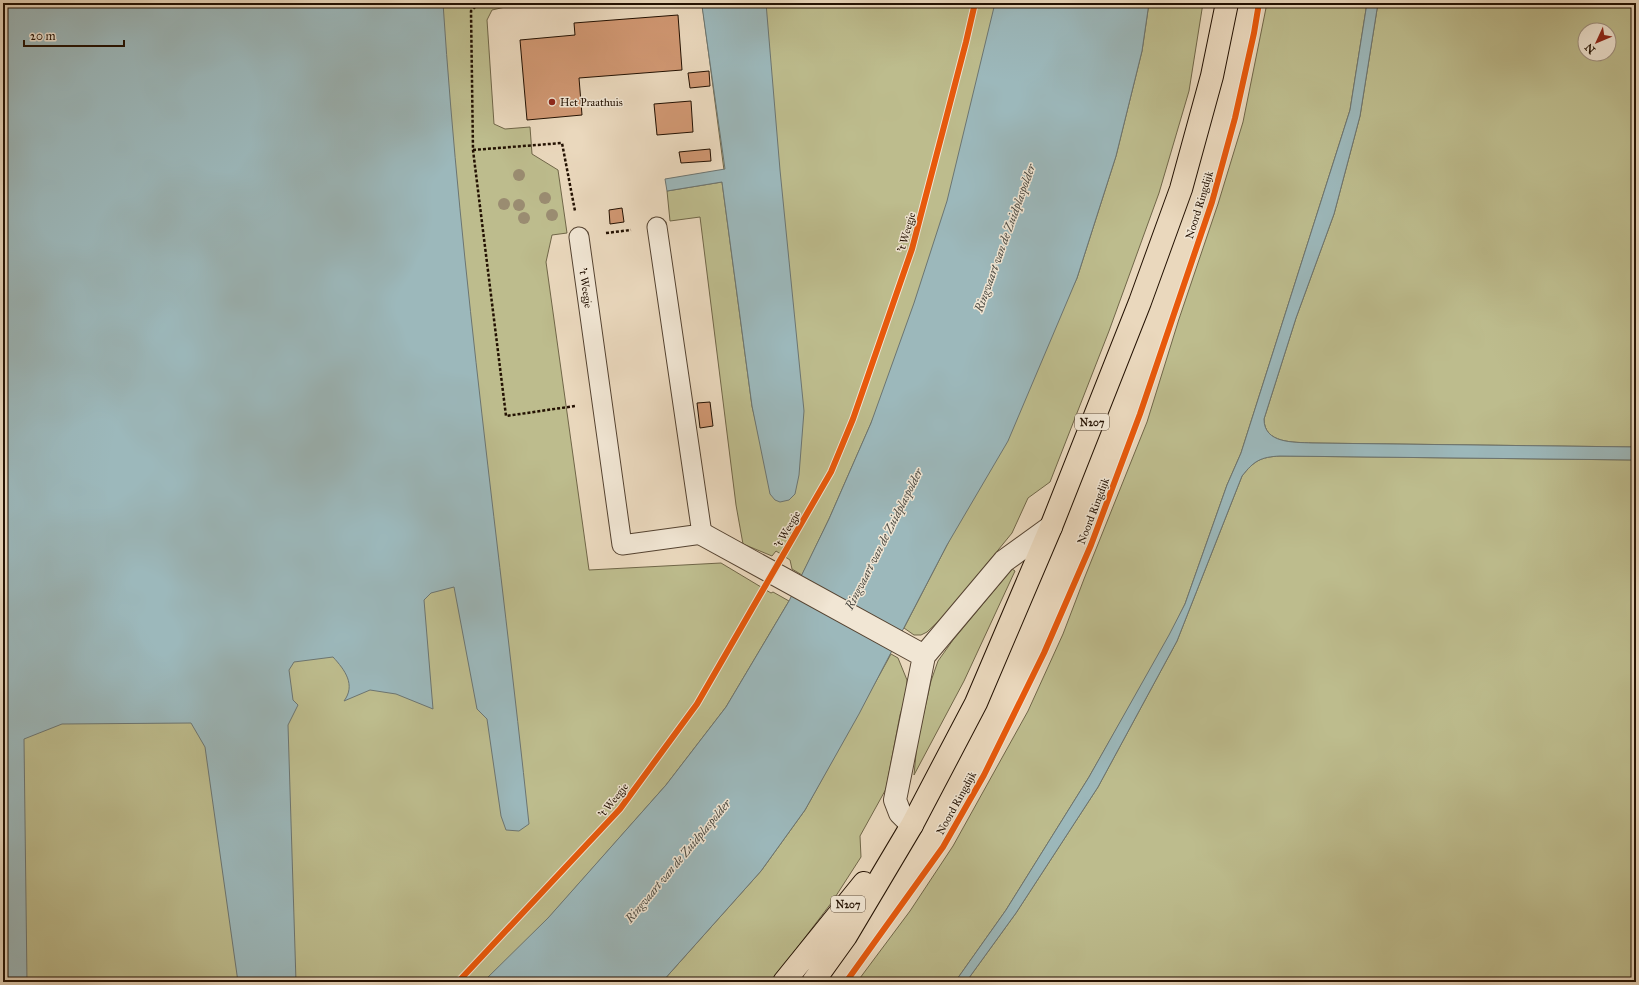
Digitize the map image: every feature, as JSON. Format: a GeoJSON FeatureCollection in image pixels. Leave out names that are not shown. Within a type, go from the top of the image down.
{"type":"FeatureCollection","features":[{"type":"Feature","properties":{"kind":"main road","name":"Noord Ringdijk"},"geometry":{"type":"LineString","coordinates":[[813,982],[846,936],[912,825],[976,703],[1050,527],[1140,302],[1181,189],[1212,76],[1227,3]]}},
{"type":"Feature","properties":{"kind":"main road","name":"Noord Ringdijk"},"geometry":{"type":"LineString","coordinates":[[784,982],[912,825]]}},
{"type":"Feature","properties":{"kind":"street"},"geometry":{"type":"LineString","coordinates":[[912,825],[900,813],[895,800],[924,656],[1004,561],[1050,527]]}},
{"type":"Feature","properties":{"kind":"street"},"geometry":{"type":"LineString","coordinates":[[702,534],[924,656]]}},
{"type":"Feature","properties":{"kind":"lane"},"geometry":{"type":"LineString","coordinates":[[657,227],[702,534]]}},
{"type":"Feature","properties":{"kind":"lane","name":"'t Weegje"},"geometry":{"type":"LineString","coordinates":[[579,237],[622,545],[702,534]]}},
{"type":"Feature","properties":{"kind":"path"},"geometry":{"type":"LineString","coordinates":[[479,3],[471,11],[473,150],[506,416],[567,406],[603,403]]}},
{"type":"Feature","properties":{"kind":"path"},"geometry":{"type":"LineString","coordinates":[[473,150],[562,143],[579,237],[657,227]]}},
{"type":"Feature","properties":{"kind":"shaded area"},"geometry":{"type":"Polygon","coordinates":[[[3,3],[523,3],[492,10],[487,20],[494,124],[505,129],[530,127],[532,154],[558,170],[567,233],[552,235],[546,262],[589,570],[721,563],[771,593],[773,592],[789,601],[726,707],[666,785],[492,982],[3,982],[3,3]]]}},
{"type":"Feature","properties":{"kind":"shaded area"},"geometry":{"type":"Polygon","coordinates":[[[702,3],[997,3],[955,180],[890,380],[829,519],[802,575],[792,569],[790,560],[776,551],[772,556],[743,544],[736,505],[700,217],[670,221],[667,191],[722,182],[752,406],[759,436],[702,3]]]}},
{"type":"Feature","properties":{"kind":"shaded area"},"geometry":{"type":"Polygon","coordinates":[[[1149,3],[1203,3],[1189,91],[1159,193],[1109,331],[1050,482],[1028,498],[1012,533],[944,616],[927,632],[921,635],[914,635],[904,628],[947,545],[1077,278],[1116,156],[1142,51],[1149,3]]]}},
{"type":"Feature","properties":{"kind":"shaded area"},"geometry":{"type":"Polygon","coordinates":[[[1267,3],[1367,3],[1350,110],[1241,453],[1227,485],[1185,604],[1170,635],[1089,777],[1006,910],[955,982],[857,982],[910,911],[953,846],[1028,711],[1063,634],[1147,422],[1179,319],[1218,204],[1243,122],[1267,3]]]}},
{"type":"Feature","properties":{"kind":"shaded area"},"geometry":{"type":"Polygon","coordinates":[[[1378,3],[1636,3],[1636,447],[1312,443],[1289,442],[1274,437],[1265,427],[1264,419],[1296,318],[1334,214],[1360,116],[1378,3]]]}},
{"type":"Feature","properties":{"kind":"shaded area"},"geometry":{"type":"Polygon","coordinates":[[[1267,457],[1636,460],[1636,982],[966,982],[1016,913],[1098,787],[1177,641],[1242,476],[1254,463],[1267,457]]]}},
{"type":"Feature","properties":{"kind":"shaded area"},"geometry":{"type":"Polygon","coordinates":[[[1012,569],[1015,571],[964,681],[914,775],[917,743],[931,681],[938,661],[953,640],[1012,569]]]}},
{"type":"Feature","properties":{"kind":"shaded area"},"geometry":{"type":"Polygon","coordinates":[[[891,654],[898,658],[907,680],[906,696],[900,715],[886,789],[860,836],[861,857],[832,902],[771,982],[662,982],[761,871],[805,810],[891,654]]]}},
{"type":"Feature","properties":{"kind":"water"},"geometry":{"type":"Polygon","coordinates":[[[3,3],[443,3],[470,311],[529,824],[519,831],[506,830],[501,816],[487,719],[477,709],[454,587],[431,593],[424,600],[433,709],[396,694],[370,690],[344,701],[349,689],[348,678],[333,657],[294,662],[289,670],[293,700],[298,705],[288,725],[296,982],[238,982],[205,747],[191,723],[62,724],[24,739],[27,982],[3,982],[3,3]]]}},
{"type":"Feature","properties":{"kind":"water"},"geometry":{"type":"Polygon","coordinates":[[[698,3],[766,3],[780,170],[804,411],[799,475],[795,494],[789,500],[780,502],[775,500],[770,494],[752,406],[722,182],[667,191],[665,179],[725,169],[702,6],[698,6],[698,3]]]}},
{"type":"Feature","properties":{"kind":"water","name":"Ringvaart van de Zuidplaspolder"},"geometry":{"type":"Polygon","coordinates":[[[995,3],[1149,3],[1142,51],[1116,156],[1077,278],[1008,441],[947,545],[859,714],[805,810],[761,871],[662,982],[483,982],[548,918],[666,785],[726,707],[789,601],[829,519],[871,423],[914,303],[947,201],[995,3]]]}},
{"type":"Feature","properties":{"kind":"water"},"geometry":{"type":"Polygon","coordinates":[[[1367,3],[1378,3],[1360,116],[1334,214],[1296,318],[1264,419],[1265,427],[1274,437],[1289,442],[1636,447],[1636,460],[1280,456],[1267,457],[1254,463],[1242,476],[1177,641],[1098,787],[1016,913],[966,982],[955,982],[1006,910],[1089,777],[1185,604],[1227,485],[1241,453],[1350,110],[1367,3]]]}},
{"type":"Feature","properties":{"kind":"building"},"geometry":{"type":"Polygon","coordinates":[[[678,15],[682,70],[579,78],[582,115],[527,120],[520,40],[575,35],[574,23],[678,15]]]}},
{"type":"Feature","properties":{"kind":"building"},"geometry":{"type":"Polygon","coordinates":[[[709,71],[710,86],[690,88],[688,73],[709,71]]]}},
{"type":"Feature","properties":{"kind":"building"},"geometry":{"type":"Polygon","coordinates":[[[691,101],[693,132],[657,135],[654,104],[691,101]]]}},
{"type":"Feature","properties":{"kind":"building"},"geometry":{"type":"Polygon","coordinates":[[[710,149],[711,161],[681,163],[679,152],[710,149]]]}},
{"type":"Feature","properties":{"kind":"building"},"geometry":{"type":"Polygon","coordinates":[[[622,208],[624,222],[610,224],[609,210],[622,208]]]}},
{"type":"Feature","properties":{"kind":"building"},"geometry":{"type":"Polygon","coordinates":[[[710,402],[713,426],[700,428],[697,403],[710,402]]]}},
{"type":"Feature","properties":{"kind":"cycle path"},"geometry":{"type":"LineString","coordinates":[[458,982],[620,809],[697,704],[831,472],[853,419],[912,249],[975,3]]}},
{"type":"Feature","properties":{"kind":"cycle path"},"geometry":{"type":"LineString","coordinates":[[846,982],[943,847],[984,775],[1044,653],[1091,545],[1140,414],[1212,202],[1235,118],[1254,33],[1259,3]]}},
{"type":"Feature","properties":{"kind":"place","name":"Het Praathuis"},"geometry":{"type":"Point","coordinates":[552,102]}}]}
